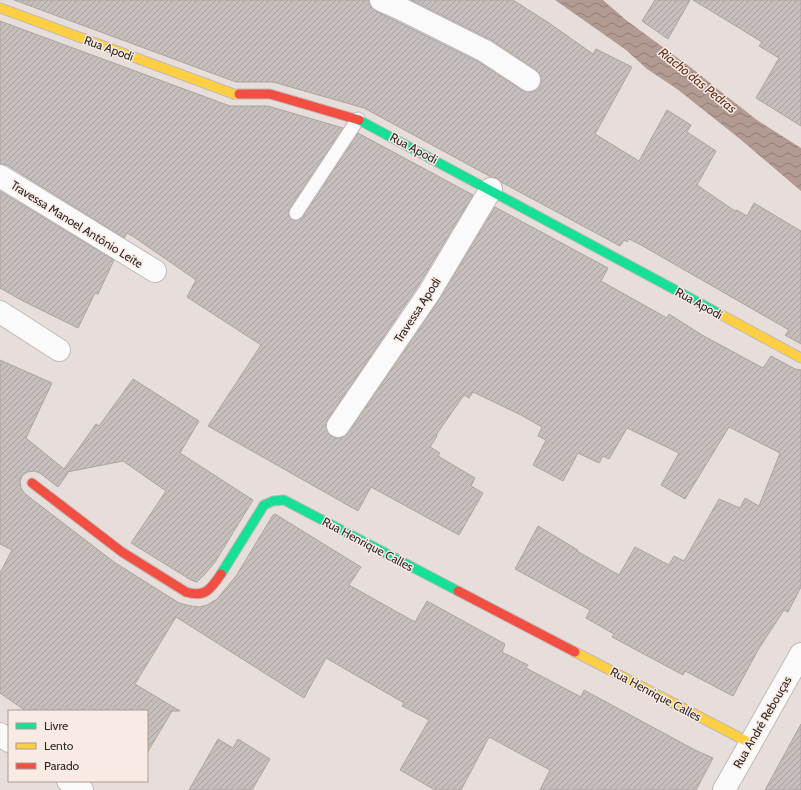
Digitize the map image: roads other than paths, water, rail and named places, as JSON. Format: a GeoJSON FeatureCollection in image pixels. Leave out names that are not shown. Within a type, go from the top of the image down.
{"type":"FeatureCollection","features":[{"type":"Feature","properties":{"kind":"street"},"geometry":{"type":"LineString","coordinates":[[381,0],[485,52],[529,80]]}},
{"type":"Feature","properties":{"kind":"street","name":"Rua Apodi"},"geometry":{"type":"LineString","coordinates":[[0,8],[234,94],[270,94],[358,118],[801,358]]}},
{"type":"Feature","properties":{"kind":"street","name":"Travessa Manoel Antônio Leite"},"geometry":{"type":"LineString","coordinates":[[0,176],[155,271]]}},
{"type":"Feature","properties":{"kind":"street","name":"Travessa Apodi"},"geometry":{"type":"LineString","coordinates":[[338,426],[429,293],[490,190]]}},
{"type":"Feature","properties":{"kind":"street"},"geometry":{"type":"LineString","coordinates":[[0,312],[59,350]]}},
{"type":"Feature","properties":{"kind":"street","name":"Rua Henrique Calles"},"geometry":{"type":"LineString","coordinates":[[32,483],[122,552],[186,592],[193,594],[201,594],[210,589],[220,577],[264,505],[273,501],[284,500],[750,743]]}},
{"type":"Feature","properties":{"kind":"street","name":"Rua André Rebouças"},"geometry":{"type":"LineString","coordinates":[[724,790],[801,654]]}},
{"type":"Feature","properties":{"kind":"street"},"geometry":{"type":"LineString","coordinates":[[0,734],[8,740]]}},
{"type":"Feature","properties":{"kind":"street"},"geometry":{"type":"LineString","coordinates":[[70,782],[82,790]]}},
{"type":"Feature","properties":{"kind":"lane"},"geometry":{"type":"LineString","coordinates":[[296,214],[358,118]]}},
{"type":"Feature","properties":{"kind":"water","name":"Riacho das Pedras"},"geometry":{"type":"Polygon","coordinates":[[[555,0],[603,0],[626,20],[694,70],[757,120],[801,148],[801,191],[740,139],[677,89],[647,69],[626,50],[555,0]]]}}]}
